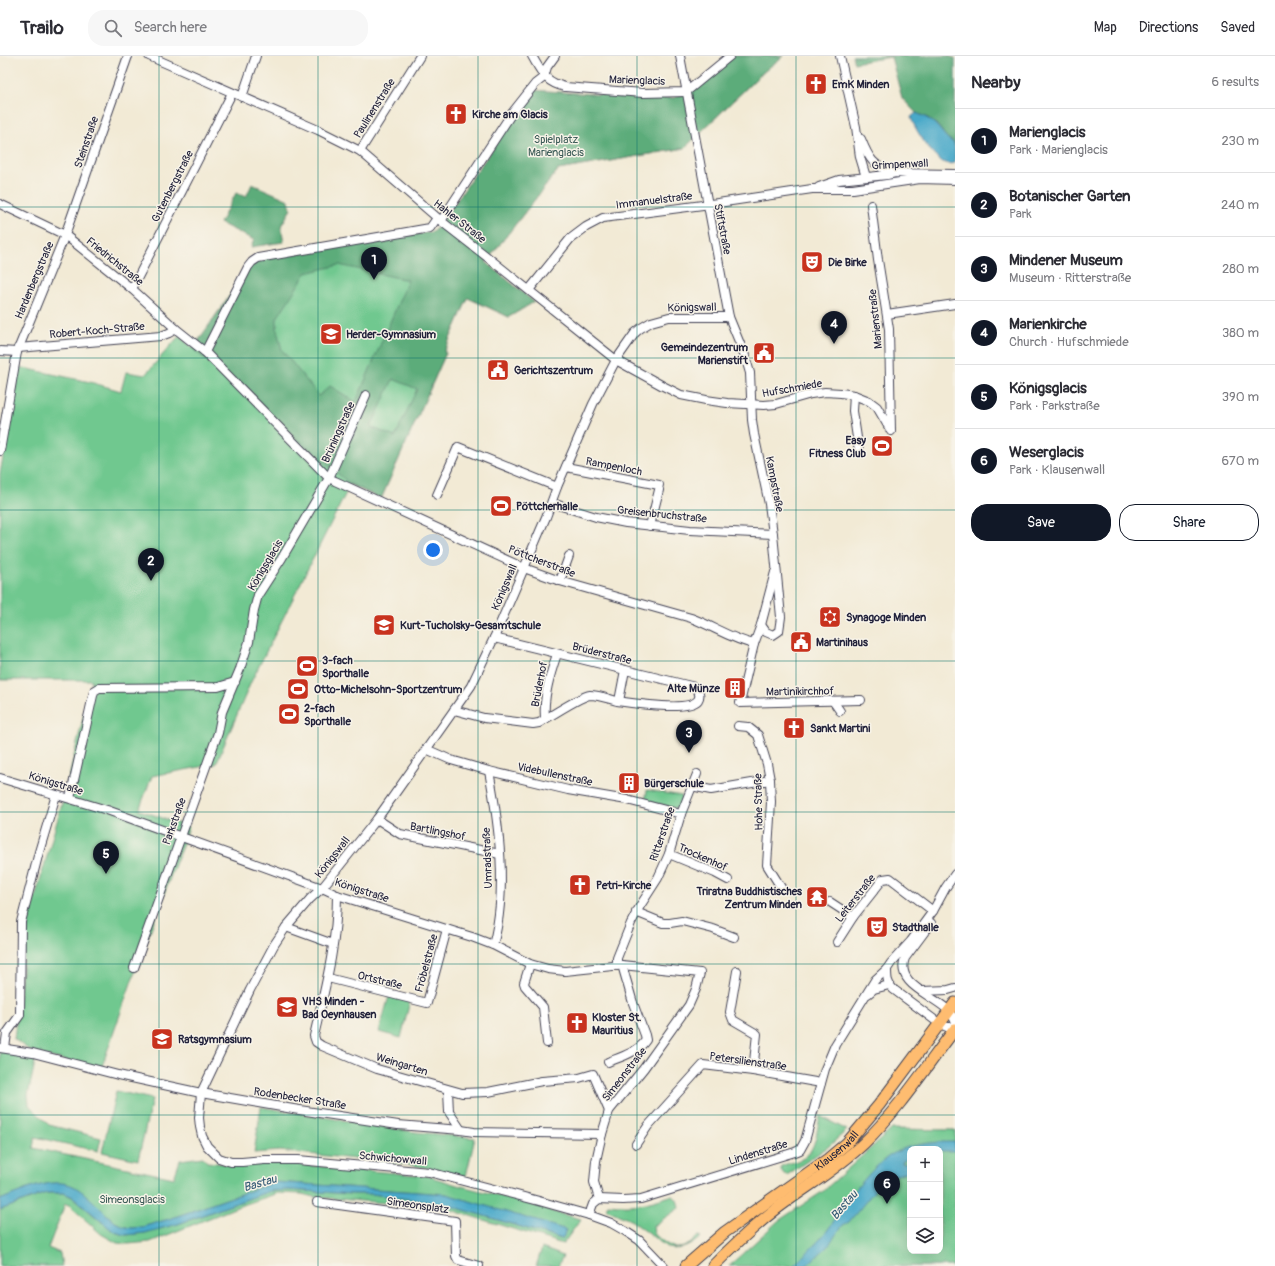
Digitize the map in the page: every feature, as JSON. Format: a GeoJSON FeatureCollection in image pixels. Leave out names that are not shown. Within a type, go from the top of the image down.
{"type":"FeatureCollection","features":[{"type":"Feature","properties":{"kind":"main road","name":"Klausenwall"},"geometry":{"type":"LineString","coordinates":[[686,1266],[725,1232],[828,1159],[847,1143],[879,1106],[940,1024],[953,1012]]}},
{"type":"Feature","properties":{"kind":"main road","name":"Klausenwall"},"geometry":{"type":"LineString","coordinates":[[713,1266],[755,1226],[834,1168],[864,1143],[879,1128],[899,1103],[955,1028]]}},
{"type":"Feature","properties":{"kind":"street","name":"Steinstraße"},"geometry":{"type":"LineString","coordinates":[[65,235],[128,56]]}},
{"type":"Feature","properties":{"kind":"street","name":"Hahler Straße"},"geometry":{"type":"LineString","coordinates":[[149,56],[360,151],[439,220],[616,360],[681,395],[727,403],[751,404]]}},
{"type":"Feature","properties":{"kind":"street"},"geometry":{"type":"LineString","coordinates":[[242,97],[256,56]]}},
{"type":"Feature","properties":{"kind":"street","name":"Paulinenstraße"},"geometry":{"type":"LineString","coordinates":[[360,151],[420,56]]}},
{"type":"Feature","properties":{"kind":"street"},"geometry":{"type":"LineString","coordinates":[[532,56],[544,77]]}},
{"type":"Feature","properties":{"kind":"street"},"geometry":{"type":"LineString","coordinates":[[329,478],[205,352],[248,267],[258,258],[430,228],[439,220],[512,113],[535,84],[544,77],[547,67],[555,56]]}},
{"type":"Feature","properties":{"kind":"street","name":"Stiftstraße"},"geometry":{"type":"LineString","coordinates":[[680,56],[729,318],[745,356],[750,373],[751,404]]}},
{"type":"Feature","properties":{"kind":"street"},"geometry":{"type":"LineString","coordinates":[[686,92],[730,56]]}},
{"type":"Feature","properties":{"kind":"street"},"geometry":{"type":"LineString","coordinates":[[840,56],[856,127],[860,157],[866,177]]}},
{"type":"Feature","properties":{"kind":"street","name":"Marienglacis"},"geometry":{"type":"LineString","coordinates":[[544,77],[557,85],[565,87],[643,93],[686,92]]}},
{"type":"Feature","properties":{"kind":"street","name":"Gutenbergstraße"},"geometry":{"type":"LineString","coordinates":[[132,289],[232,93]]}},
{"type":"Feature","properties":{"kind":"street"},"geometry":{"type":"LineString","coordinates":[[856,127],[871,161],[879,167],[895,173]]}},
{"type":"Feature","properties":{"kind":"street","name":"Grimpenwall"},"geometry":{"type":"LineString","coordinates":[[866,177],[887,176],[895,173],[955,174]]}},
{"type":"Feature","properties":{"kind":"street","name":"Immanuelstraße"},"geometry":{"type":"LineString","coordinates":[[812,189],[839,180],[866,177]]}},
{"type":"Feature","properties":{"kind":"street","name":"Grimpenwall"},"geometry":{"type":"LineString","coordinates":[[866,177],[880,185],[920,179],[955,180]]}},
{"type":"Feature","properties":{"kind":"street","name":"Immanuelstraße"},"geometry":{"type":"LineString","coordinates":[[529,290],[570,239],[586,227],[603,218],[707,205],[812,189],[842,189],[880,185]]}},
{"type":"Feature","properties":{"kind":"street","name":"Friedrichstraße"},"geometry":{"type":"LineString","coordinates":[[0,204],[65,235],[132,289],[176,329],[205,352]]}},
{"type":"Feature","properties":{"kind":"street","name":"Marienstraße"},"geometry":{"type":"LineString","coordinates":[[871,205],[889,330],[891,431]]}},
{"type":"Feature","properties":{"kind":"street","name":"Hardenbergstraße"},"geometry":{"type":"LineString","coordinates":[[0,451],[17,350],[65,235]]}},
{"type":"Feature","properties":{"kind":"street"},"geometry":{"type":"LineString","coordinates":[[887,314],[955,304]]}},
{"type":"Feature","properties":{"kind":"street","name":"Königswall"},"geometry":{"type":"LineString","coordinates":[[201,1093],[262,965],[286,928],[310,899],[322,888],[376,819],[471,686],[494,638],[593,404],[616,360],[635,333],[651,322],[669,317],[729,318]]}},
{"type":"Feature","properties":{"kind":"street","name":"Robert-Koch-Straße"},"geometry":{"type":"LineString","coordinates":[[0,351],[161,336],[176,329]]}},
{"type":"Feature","properties":{"kind":"street","name":"Hufschmiede"},"geometry":{"type":"LineString","coordinates":[[751,404],[776,404],[811,394],[825,392],[841,393],[869,401],[876,408],[891,431]]}},
{"type":"Feature","properties":{"kind":"street","name":"Brüningstraße"},"geometry":{"type":"LineString","coordinates":[[329,478],[366,395]]}},
{"type":"Feature","properties":{"kind":"street"},"geometry":{"type":"LineString","coordinates":[[854,396],[853,411],[859,452]]}},
{"type":"Feature","properties":{"kind":"street","name":"Kampstraße"},"geometry":{"type":"LineString","coordinates":[[751,404],[754,434],[769,504],[781,623],[779,631],[773,635],[766,632],[761,625]]}},
{"type":"Feature","properties":{"kind":"street"},"geometry":{"type":"LineString","coordinates":[[437,495],[458,447],[558,487]]}},
{"type":"Feature","properties":{"kind":"street","name":"Rampenloch"},"geometry":{"type":"LineString","coordinates":[[566,467],[659,488],[650,526]]}},
{"type":"Feature","properties":{"kind":"street","name":"Pöttcherstraße"},"geometry":{"type":"LineString","coordinates":[[329,478],[355,492],[524,568],[560,581],[680,614],[707,624],[739,641],[754,644]]}},
{"type":"Feature","properties":{"kind":"street","name":"Königsglacis"},"geometry":{"type":"LineString","coordinates":[[235,682],[249,642],[258,595],[282,558],[329,478]]}},
{"type":"Feature","properties":{"kind":"street","name":"Greisenbruchstraße"},"geometry":{"type":"LineString","coordinates":[[552,503],[596,517],[650,526],[773,534]]}},
{"type":"Feature","properties":{"kind":"street"},"geometry":{"type":"LineString","coordinates":[[560,581],[569,556]]}},
{"type":"Feature","properties":{"kind":"street","name":"Kampstraße"},"geometry":{"type":"LineString","coordinates":[[740,703],[754,644],[761,625],[776,567]]}},
{"type":"Feature","properties":{"kind":"street","name":"Brüderstraße"},"geometry":{"type":"LineString","coordinates":[[494,638],[695,687],[699,691],[700,696],[697,702],[692,705],[659,706],[619,701]]}},
{"type":"Feature","properties":{"kind":"street","name":"Brüderhof"},"geometry":{"type":"LineString","coordinates":[[545,719],[544,702],[550,674],[557,654]]}},
{"type":"Feature","properties":{"kind":"street"},"geometry":{"type":"LineString","coordinates":[[454,710],[484,718],[533,724],[589,695],[619,701],[625,670]]}},
{"type":"Feature","properties":{"kind":"street"},"geometry":{"type":"LineString","coordinates":[[70,798],[94,691],[99,688],[218,687],[235,682]]}},
{"type":"Feature","properties":{"kind":"street","name":"Parkstraße"},"geometry":{"type":"LineString","coordinates":[[134,968],[218,733],[222,712],[235,682]]}},
{"type":"Feature","properties":{"kind":"street","name":"Martinikirchhof"},"geometry":{"type":"LineString","coordinates":[[740,703],[861,700]]}},
{"type":"Feature","properties":{"kind":"street"},"geometry":{"type":"LineString","coordinates":[[834,701],[840,711]]}},
{"type":"Feature","properties":{"kind":"street","name":"Hohe Straße"},"geometry":{"type":"LineString","coordinates":[[738,726],[748,727],[758,735],[767,764],[770,780],[770,829],[767,865],[782,889]]}},
{"type":"Feature","properties":{"kind":"street","name":"Videbullenstraße"},"geometry":{"type":"LineString","coordinates":[[426,750],[452,760],[489,771],[568,790],[627,800],[681,814]]}},
{"type":"Feature","properties":{"kind":"street","name":"Umradstraße"},"geometry":{"type":"LineString","coordinates":[[489,771],[496,809],[500,854],[498,920],[493,945]]}},
{"type":"Feature","properties":{"kind":"street","name":"Ritterstraße"},"geometry":{"type":"LineString","coordinates":[[620,965],[617,958],[636,912],[658,878],[669,854],[681,814],[697,774]]}},
{"type":"Feature","properties":{"kind":"street","name":"Königstraße"},"geometry":{"type":"LineString","coordinates":[[0,778],[107,810],[322,888],[337,895],[493,945],[530,964],[558,971],[620,965],[700,973]]}},
{"type":"Feature","properties":{"kind":"street"},"geometry":{"type":"LineString","coordinates":[[691,786],[711,790],[770,780]]}},
{"type":"Feature","properties":{"kind":"street"},"geometry":{"type":"LineString","coordinates":[[3,1048],[7,1033],[20,1015],[21,922],[39,852],[56,795]]}},
{"type":"Feature","properties":{"kind":"street","name":"Bartlingshof"},"geometry":{"type":"LineString","coordinates":[[376,819],[400,834],[500,854]]}},
{"type":"Feature","properties":{"kind":"street","name":"Trockenhof"},"geometry":{"type":"LineString","coordinates":[[669,854],[728,880]]}},
{"type":"Feature","properties":{"kind":"street","name":"Lindenstraße"},"geometry":{"type":"LineString","coordinates":[[887,969],[903,964],[905,958],[934,915],[946,887],[955,874]]}},
{"type":"Feature","properties":{"kind":"street","name":"Leiterstraße"},"geometry":{"type":"LineString","coordinates":[[837,942],[853,917],[880,881],[886,878],[894,881],[934,915]]}},
{"type":"Feature","properties":{"kind":"street","name":"Weingarten"},"geometry":{"type":"LineString","coordinates":[[337,895],[337,921],[328,978],[314,1036],[316,1042],[322,1046],[377,1069],[462,1093],[488,1092],[542,1082],[580,1078],[593,1074],[609,1111]]}},
{"type":"Feature","properties":{"kind":"street"},"geometry":{"type":"LineString","coordinates":[[830,902],[853,917]]}},
{"type":"Feature","properties":{"kind":"street"},"geometry":{"type":"LineString","coordinates":[[636,912],[663,923],[682,921],[713,929],[734,937]]}},
{"type":"Feature","properties":{"kind":"street","name":"Lindenstraße"},"geometry":{"type":"LineString","coordinates":[[599,1199],[641,1199],[800,1150],[805,1141],[821,1083],[835,1045],[875,980],[887,969],[934,915]]}},
{"type":"Feature","properties":{"kind":"street"},"geometry":{"type":"LineString","coordinates":[[286,928],[333,944]]}},
{"type":"Feature","properties":{"kind":"street","name":"Fröbelstraße"},"geometry":{"type":"LineString","coordinates":[[426,1003],[447,929]]}},
{"type":"Feature","properties":{"kind":"street"},"geometry":{"type":"LineString","coordinates":[[530,964],[524,983],[543,1007],[547,1043]]}},
{"type":"Feature","properties":{"kind":"street"},"geometry":{"type":"LineString","coordinates":[[903,964],[903,970],[913,985],[953,1012]]}},
{"type":"Feature","properties":{"kind":"street"},"geometry":{"type":"LineString","coordinates":[[608,1062],[628,1054],[643,1044],[646,1040],[620,965]]}},
{"type":"Feature","properties":{"kind":"street"},"geometry":{"type":"LineString","coordinates":[[887,969],[889,984],[899,994],[940,1024],[955,1028]]}},
{"type":"Feature","properties":{"kind":"street"},"geometry":{"type":"LineString","coordinates":[[737,972],[730,1012],[733,1020],[757,1034],[753,1071]]}},
{"type":"Feature","properties":{"kind":"street","name":"Simeonstraße"},"geometry":{"type":"LineString","coordinates":[[599,1199],[594,1182],[596,1161],[609,1111],[644,1068],[689,1005],[696,989],[700,973]]}},
{"type":"Feature","properties":{"kind":"street","name":"Ortstraße"},"geometry":{"type":"LineString","coordinates":[[328,978],[426,1003]]}},
{"type":"Feature","properties":{"kind":"street","name":"Lindenstraße"},"geometry":{"type":"LineString","coordinates":[[867,995],[874,989],[889,984]]}},
{"type":"Feature","properties":{"kind":"street"},"geometry":{"type":"LineString","coordinates":[[922,991],[948,990],[955,988]]}},
{"type":"Feature","properties":{"kind":"street","name":"Rodenbecker Straße"},"geometry":{"type":"LineString","coordinates":[[3,1048],[34,1053],[112,1074],[201,1093],[398,1125],[474,1132],[602,1134]]}},
{"type":"Feature","properties":{"kind":"street","name":"Petersilienstraße"},"geometry":{"type":"LineString","coordinates":[[636,1144],[648,1126],[703,1065],[753,1071],[821,1083]]}},
{"type":"Feature","properties":{"kind":"street"},"geometry":{"type":"LineString","coordinates":[[448,1090],[449,1112],[461,1130]]}},
{"type":"Feature","properties":{"kind":"street","name":"Schwichowwall"},"geometry":{"type":"LineString","coordinates":[[201,1093],[199,1106],[202,1136],[207,1146],[220,1158],[231,1162],[298,1160],[429,1172],[589,1215],[625,1231],[650,1250],[664,1266]]}},
{"type":"Feature","properties":{"kind":"street"},"geometry":{"type":"LineString","coordinates":[[589,1215],[593,1204],[599,1199]]}},
{"type":"Feature","properties":{"kind":"street","name":"Simeonsplatz"},"geometry":{"type":"LineString","coordinates":[[317,1202],[455,1221],[456,1256],[458,1260],[480,1266]]}},
{"type":"Feature","properties":{"kind":"green space","name":"Simeonsglacis"},"geometry":{"type":"Polygon","coordinates":[[[734,56],[783,56],[760,75],[685,148],[558,170],[486,262],[534,302],[509,317],[468,298],[444,352],[446,353],[381,499],[350,485],[251,682],[216,764],[152,776],[139,810],[189,827],[132,980],[101,1069],[34,1053],[35,1062],[28,1095],[29,1105],[49,1125],[101,1138],[98,1151],[35,1137],[33,1148],[174,1178],[180,1160],[203,1157],[207,1162],[236,1165],[281,1163],[428,1176],[581,1219],[563,1244],[444,1208],[278,1193],[237,1207],[150,1242],[128,1244],[117,1243],[101,1234],[69,1205],[65,1204],[48,1248],[60,1253],[62,1266],[0,1266],[0,1210],[46,1193],[64,1193],[72,1197],[114,1232],[126,1235],[145,1233],[178,1224],[270,1191],[289,1190],[372,1194],[444,1204],[561,1239],[567,1231],[446,1194],[275,1182],[169,1219],[142,1227],[132,1228],[125,1227],[115,1222],[75,1187],[66,1184],[56,1183],[37,1186],[0,1200],[0,1049],[33,1053],[14,1039],[28,922],[66,790],[92,680],[0,680],[0,474],[19,367],[90,382],[121,391],[126,372],[145,375],[179,336],[193,348],[257,256],[432,232],[439,226],[649,98],[674,98],[686,92],[734,56]]]}},
{"type":"Feature","properties":{"kind":"green space","name":"Spielplatz Marienglacis"},"geometry":{"type":"Polygon","coordinates":[[[734,56],[783,56],[760,75],[685,148],[558,170],[486,262],[534,302],[509,317],[468,298],[444,352],[446,353],[381,499],[350,484],[193,349],[257,256],[432,232],[439,226],[533,90],[649,98],[674,98],[696,85],[734,56]],[[339,265],[306,273],[277,318],[277,330],[282,350],[319,396],[330,386],[356,402],[408,280],[339,265]],[[393,379],[371,427],[395,437],[417,389],[393,379]]]}},
{"type":"Feature","properties":{"kind":"green space"},"geometry":{"type":"Polygon","coordinates":[[[852,56],[946,56],[955,58],[955,145],[947,138],[937,125],[928,118],[916,113],[902,98],[891,57],[854,63],[852,56]]]}},
{"type":"Feature","properties":{"kind":"green space"},"geometry":{"type":"Polygon","coordinates":[[[252,184],[289,200],[291,209],[281,226],[284,242],[251,247],[254,240],[220,223],[236,193],[246,197],[252,184]]]}},
{"type":"Feature","properties":{"kind":"green space"},"geometry":{"type":"Polygon","coordinates":[[[647,790],[682,796],[679,809],[645,801],[647,790]]]}},
{"type":"Feature","properties":{"kind":"green space"},"geometry":{"type":"Polygon","coordinates":[[[389,996],[410,1001],[401,1038],[379,1032],[389,996]]]}},
{"type":"Feature","properties":{"kind":"green space"},"geometry":{"type":"Polygon","coordinates":[[[116,1091],[152,1099],[138,1160],[102,1152],[116,1091]]]}},
{"type":"Feature","properties":{"kind":"green space"},"geometry":{"type":"Polygon","coordinates":[[[261,1107],[415,1132],[475,1138],[466,1176],[411,1165],[280,1151],[254,1153],[261,1107]]]}},
{"type":"Feature","properties":{"kind":"green space"},"geometry":{"type":"Polygon","coordinates":[[[820,1116],[847,1130],[828,1147],[787,1175],[784,1174],[781,1170],[781,1166],[807,1156],[815,1140],[820,1116]]]}},
{"type":"Feature","properties":{"kind":"green space"},"geometry":{"type":"Polygon","coordinates":[[[892,1129],[955,1130],[955,1266],[729,1266],[778,1221],[822,1192],[892,1129]]]}},
{"type":"Feature","properties":{"kind":"green space"},"geometry":{"type":"Polygon","coordinates":[[[670,1196],[676,1198],[679,1208],[653,1226],[654,1234],[676,1248],[686,1246],[698,1236],[701,1237],[690,1245],[682,1248],[678,1249],[668,1248],[632,1221],[606,1209],[608,1204],[639,1204],[670,1196]]]}},
{"type":"Feature","properties":{"kind":"green space"},"geometry":{"type":"Polygon","coordinates":[[[542,1248],[563,1256],[558,1266],[536,1266],[542,1248]]]}},
{"type":"Feature","properties":{"kind":"water"},"geometry":{"type":"Polygon","coordinates":[[[916,113],[931,121],[953,143],[955,148],[955,163],[945,163],[935,156],[930,150],[920,136],[911,117],[916,113]]]}},
{"type":"Feature","properties":{"kind":"water"},"geometry":{"type":"Polygon","coordinates":[[[938,1142],[955,1142],[955,1151],[943,1151],[943,1146],[913,1146],[938,1142]]]}},
{"type":"Feature","properties":{"kind":"water","name":"Bastau"},"geometry":{"type":"Polygon","coordinates":[[[906,1148],[907,1159],[902,1162],[903,1164],[907,1163],[907,1172],[881,1183],[849,1222],[843,1225],[827,1247],[806,1266],[793,1266],[826,1232],[840,1208],[866,1177],[888,1157],[906,1148]]]}},
{"type":"Feature","properties":{"kind":"water"},"geometry":{"type":"Polygon","coordinates":[[[275,1182],[446,1194],[567,1230],[562,1239],[444,1204],[372,1194],[289,1190],[270,1191],[178,1224],[145,1233],[126,1235],[114,1232],[73,1197],[64,1193],[46,1193],[0,1210],[0,1200],[17,1193],[47,1184],[67,1184],[75,1187],[85,1194],[115,1222],[125,1227],[142,1227],[275,1182]]]}},
{"type":"Feature","properties":{"kind":"place","name":"EmK Minden"},"geometry":{"type":"Point","coordinates":[816,84]}},
{"type":"Feature","properties":{"kind":"place","name":"Kirche am Glacis"},"geometry":{"type":"Point","coordinates":[456,114]}},
{"type":"Feature","properties":{"kind":"place","name":"Die Birke"},"geometry":{"type":"Point","coordinates":[812,262]}},
{"type":"Feature","properties":{"kind":"place","name":"Marienglacis"},"geometry":{"type":"Point","coordinates":[374,280]}},
{"type":"Feature","properties":{"kind":"place","name":"Herder-Gymnasium"},"geometry":{"type":"Point","coordinates":[331,334]}},
{"type":"Feature","properties":{"kind":"place","name":"Marienkirche"},"geometry":{"type":"Point","coordinates":[834,344]}},
{"type":"Feature","properties":{"kind":"place","name":"Gemeindezentrum Marienstift"},"geometry":{"type":"Point","coordinates":[764,353]}},
{"type":"Feature","properties":{"kind":"place","name":"Gerichtszentrum"},"geometry":{"type":"Point","coordinates":[498,370]}},
{"type":"Feature","properties":{"kind":"place","name":"Easy Fitness Club"},"geometry":{"type":"Point","coordinates":[882,446]}},
{"type":"Feature","properties":{"kind":"place","name":"Pöttcherhalle"},"geometry":{"type":"Point","coordinates":[501,506]}},
{"type":"Feature","properties":{"kind":"place","name":"Botanischer Garten"},"geometry":{"type":"Point","coordinates":[151,581]}},
{"type":"Feature","properties":{"kind":"place","name":"Synagoge Minden"},"geometry":{"type":"Point","coordinates":[830,617]}},
{"type":"Feature","properties":{"kind":"place","name":"Kurt-Tucholsky-Gesamtschule"},"geometry":{"type":"Point","coordinates":[384,625]}},
{"type":"Feature","properties":{"kind":"place","name":"Martinihaus"},"geometry":{"type":"Point","coordinates":[801,642]}},
{"type":"Feature","properties":{"kind":"place","name":"3-fach Sporthalle"},"geometry":{"type":"Point","coordinates":[307,666]}},
{"type":"Feature","properties":{"kind":"place","name":"Alte Münze"},"geometry":{"type":"Point","coordinates":[735,688]}},
{"type":"Feature","properties":{"kind":"place","name":"Otto-Michelsohn-Sportzentrum"},"geometry":{"type":"Point","coordinates":[298,689]}},
{"type":"Feature","properties":{"kind":"place","name":"2-fach Sporthalle"},"geometry":{"type":"Point","coordinates":[289,714]}},
{"type":"Feature","properties":{"kind":"place","name":"Sankt Martini"},"geometry":{"type":"Point","coordinates":[794,728]}},
{"type":"Feature","properties":{"kind":"place","name":"Mindener Museum"},"geometry":{"type":"Point","coordinates":[689,753]}},
{"type":"Feature","properties":{"kind":"place","name":"Bürgerschule"},"geometry":{"type":"Point","coordinates":[629,783]}},
{"type":"Feature","properties":{"kind":"place","name":"Königsglacis"},"geometry":{"type":"Point","coordinates":[106,874]}},
{"type":"Feature","properties":{"kind":"place","name":"Petri-Kirche"},"geometry":{"type":"Point","coordinates":[580,885]}},
{"type":"Feature","properties":{"kind":"place","name":"Triratna Buddhistisches Zentrum Minden"},"geometry":{"type":"Point","coordinates":[817,897]}},
{"type":"Feature","properties":{"kind":"place","name":"Stadthalle"},"geometry":{"type":"Point","coordinates":[877,927]}},
{"type":"Feature","properties":{"kind":"place","name":"VHS Minden - Bad Oeynhausen"},"geometry":{"type":"Point","coordinates":[287,1007]}},
{"type":"Feature","properties":{"kind":"place","name":"Kloster St. Mauritius"},"geometry":{"type":"Point","coordinates":[577,1023]}},
{"type":"Feature","properties":{"kind":"place","name":"Ratsgymnasium"},"geometry":{"type":"Point","coordinates":[162,1039]}},
{"type":"Feature","properties":{"kind":"place","name":"Weserglacis"},"geometry":{"type":"Point","coordinates":[887,1204]}}]}
